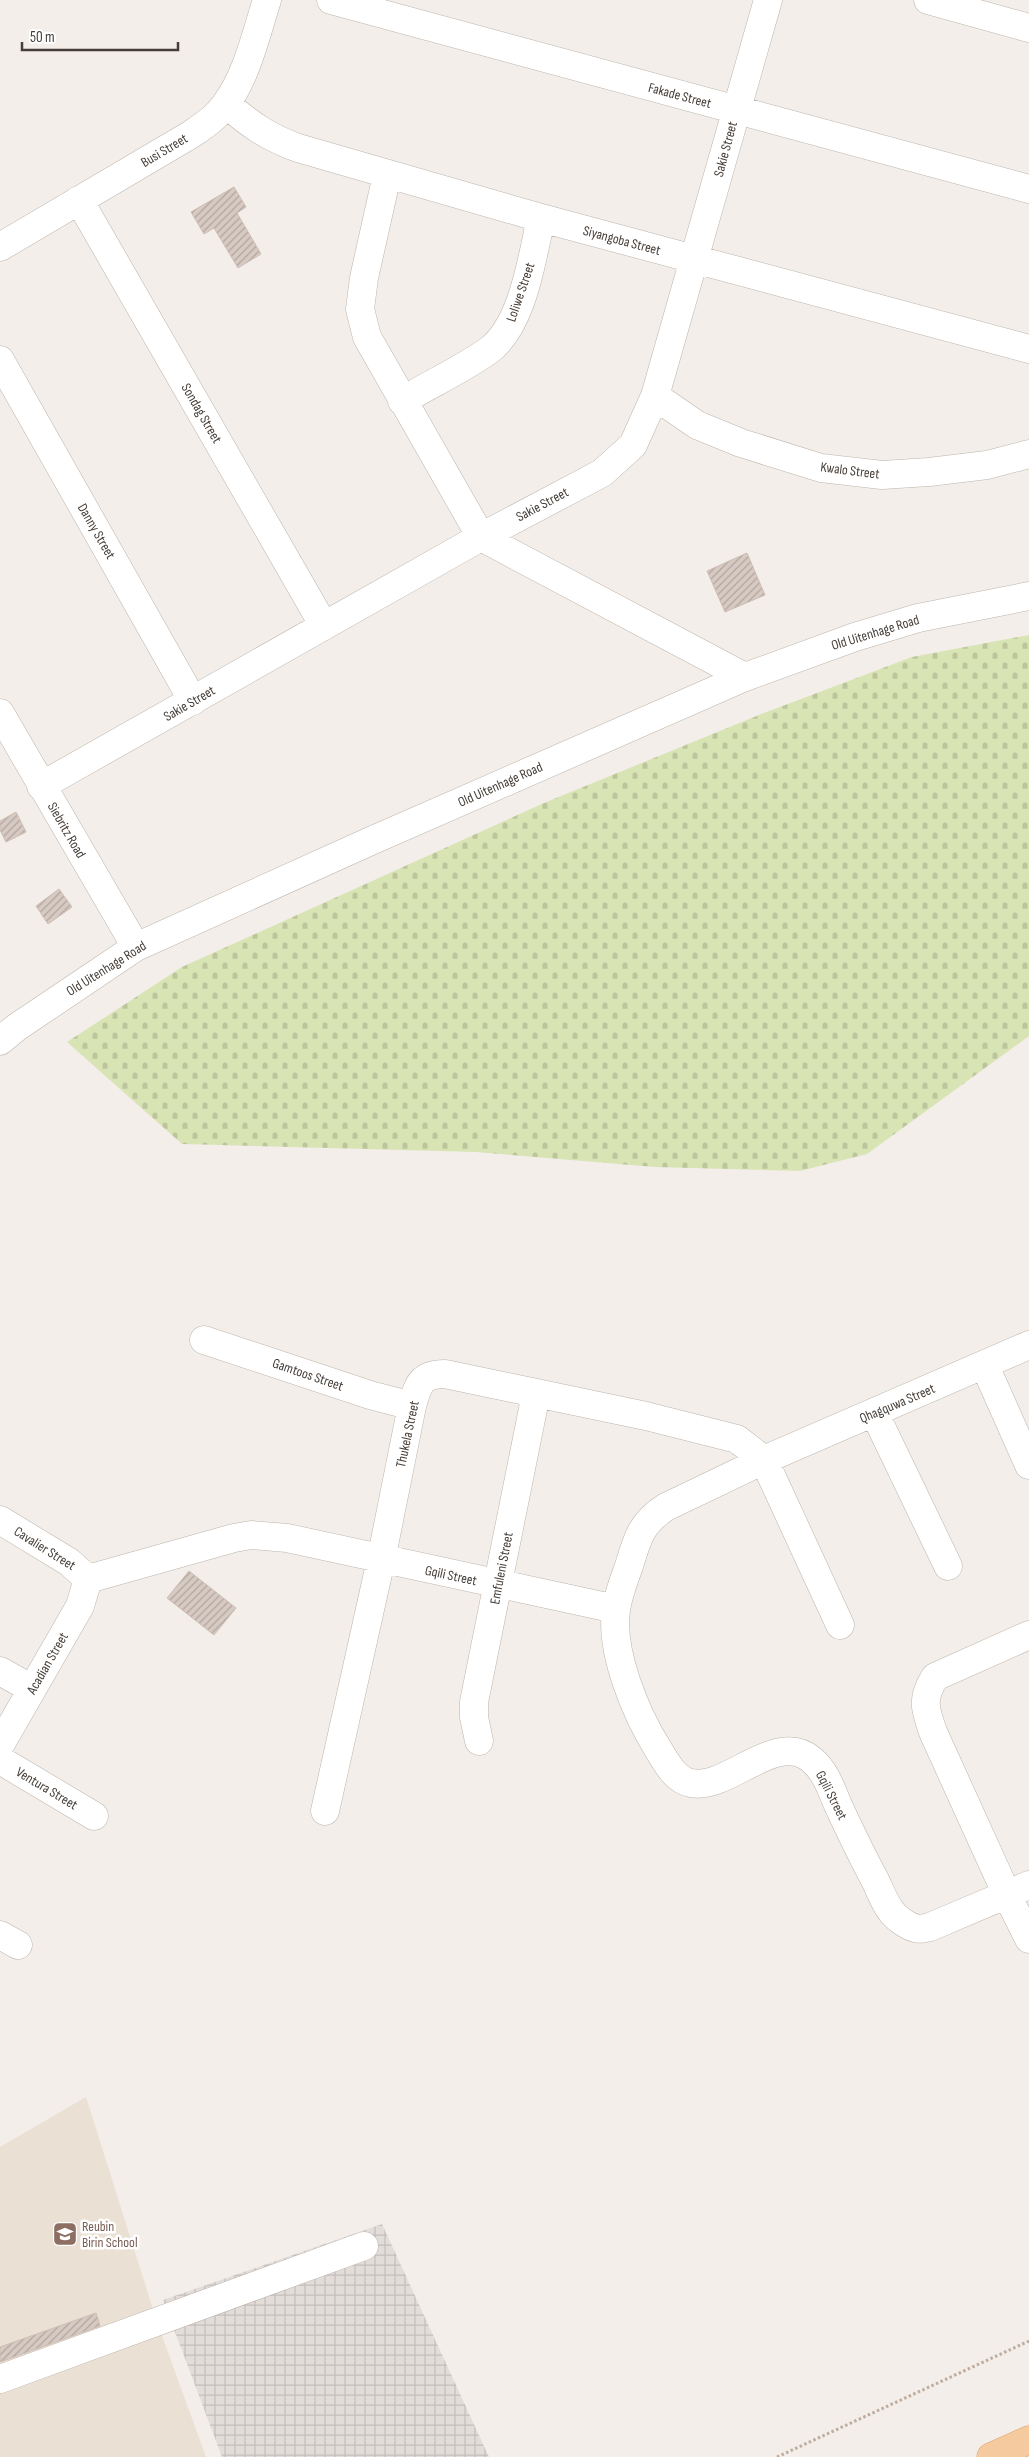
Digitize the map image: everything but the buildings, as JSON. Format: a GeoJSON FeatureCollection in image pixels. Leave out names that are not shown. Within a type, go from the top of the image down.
{"type":"FeatureCollection","features":[{"type":"Feature","properties":{"kind":"main road"},"geometry":{"type":"LineString","coordinates":[[991,2457],[1029,2440]]}},
{"type":"Feature","properties":{"kind":"street","name":"Busi Street"},"geometry":{"type":"LineString","coordinates":[[0,247],[190,135],[214,118],[226,104],[247,60],[267,0]]}},
{"type":"Feature","properties":{"kind":"street","name":"Fakade Street"},"geometry":{"type":"LineString","coordinates":[[331,0],[1029,189]]}},
{"type":"Feature","properties":{"kind":"street","name":"Sakie Street"},"geometry":{"type":"LineString","coordinates":[[42,786],[481,537],[602,473],[633,445],[655,396],[695,260],[735,110],[768,0]]}},
{"type":"Feature","properties":{"kind":"street"},"geometry":{"type":"LineString","coordinates":[[928,0],[1029,28]]}},
{"type":"Feature","properties":{"kind":"street","name":"Siyangoba Street"},"geometry":{"type":"LineString","coordinates":[[226,104],[255,128],[273,139],[387,175],[1029,349]]}},
{"type":"Feature","properties":{"kind":"street"},"geometry":{"type":"LineString","coordinates":[[387,175],[364,278],[360,309],[367,337],[481,537],[745,677]]}},
{"type":"Feature","properties":{"kind":"street","name":"Sondag Street"},"geometry":{"type":"LineString","coordinates":[[79,200],[324,626]]}},
{"type":"Feature","properties":{"kind":"street","name":"Loliwe Street"},"geometry":{"type":"LineString","coordinates":[[402,401],[489,350],[506,331],[519,304],[541,218]]}},
{"type":"Feature","properties":{"kind":"street","name":"Danny Street"},"geometry":{"type":"LineString","coordinates":[[0,360],[193,701]]}},
{"type":"Feature","properties":{"kind":"street","name":"Kwalo Street"},"geometry":{"type":"LineString","coordinates":[[655,396],[697,425],[741,443],[821,468],[882,475],[929,472],[987,465],[1029,454]]}},
{"type":"Feature","properties":{"kind":"street","name":"Old Uitenhage Road"},"geometry":{"type":"LineString","coordinates":[[0,1041],[32,1016],[136,947],[373,840],[745,677],[855,637],[918,618],[1029,596]]}},
{"type":"Feature","properties":{"kind":"street","name":"Siebritz Road"},"geometry":{"type":"LineString","coordinates":[[0,713],[136,947]]}},
{"type":"Feature","properties":{"kind":"street","name":"Gamtoos Street"},"geometry":{"type":"LineString","coordinates":[[204,1340],[370,1395],[412,1406]]}},
{"type":"Feature","properties":{"kind":"street","name":"Qhagquwa Street"},"geometry":{"type":"LineString","coordinates":[[764,1460],[985,1366],[1029,1345]]}},
{"type":"Feature","properties":{"kind":"street"},"geometry":{"type":"LineString","coordinates":[[985,1366],[1029,1465]]}},
{"type":"Feature","properties":{"kind":"street","name":"Thukela Street"},"geometry":{"type":"LineString","coordinates":[[325,1811],[412,1406],[417,1388],[424,1378],[432,1374],[445,1374],[716,1433],[736,1440],[764,1460]]}},
{"type":"Feature","properties":{"kind":"street","name":"Emfuleni Street"},"geometry":{"type":"LineString","coordinates":[[480,1741],[474,1717],[474,1702],[536,1394]]}},
{"type":"Feature","properties":{"kind":"street"},"geometry":{"type":"LineString","coordinates":[[874,1412],[948,1566]]}},
{"type":"Feature","properties":{"kind":"street"},"geometry":{"type":"LineString","coordinates":[[764,1460],[840,1625]]}},
{"type":"Feature","properties":{"kind":"street","name":"Gqili Street"},"geometry":{"type":"LineString","coordinates":[[764,1460],[666,1507],[650,1517],[641,1530],[616,1609],[615,1629],[618,1650],[636,1705],[654,1741],[673,1773],[690,1783],[705,1784],[776,1753],[796,1753],[810,1759],[823,1771],[856,1844],[891,1912],[916,1929],[930,1927],[1018,1890]]}},
{"type":"Feature","properties":{"kind":"street","name":"Cavalier Street"},"geometry":{"type":"LineString","coordinates":[[0,1520],[69,1562],[88,1579]]}},
{"type":"Feature","properties":{"kind":"street","name":"Gqili Street"},"geometry":{"type":"LineString","coordinates":[[88,1579],[234,1538],[251,1535],[287,1538],[380,1560],[616,1609]]}},
{"type":"Feature","properties":{"kind":"street","name":"Acadian Street"},"geometry":{"type":"LineString","coordinates":[[0,1745],[80,1606],[88,1579]]}},
{"type":"Feature","properties":{"kind":"street"},"geometry":{"type":"LineString","coordinates":[[1029,1635],[935,1678],[926,1691],[925,1709],[933,1732],[1018,1890],[1029,1939]]}},
{"type":"Feature","properties":{"kind":"street"},"geometry":{"type":"LineString","coordinates":[[0,1671],[32,1689]]}},
{"type":"Feature","properties":{"kind":"street","name":"Ventura Street"},"geometry":{"type":"LineString","coordinates":[[0,1760],[94,1816]]}},
{"type":"Feature","properties":{"kind":"street"},"geometry":{"type":"LineString","coordinates":[[0,2378],[364,2246]]}},
{"type":"Feature","properties":{"kind":"path"},"geometry":{"type":"LineString","coordinates":[[777,2457],[1029,2341]]}},
{"type":"Feature","properties":{"kind":"shaded area","name":"Reubin Birin School"},"geometry":{"type":"Polygon","coordinates":[[[86,2097],[157,2322],[206,2457],[0,2457],[0,2147],[86,2097]]]}},
{"type":"Feature","properties":{"kind":"shaded area"},"geometry":{"type":"Polygon","coordinates":[[[382,2224],[489,2457],[222,2457],[163,2300],[382,2224]]]}},
{"type":"Feature","properties":{"kind":"green space"},"geometry":{"type":"Polygon","coordinates":[[[1029,635],[1029,1036],[867,1154],[800,1171],[655,1167],[476,1152],[182,1144],[67,1042],[182,967],[544,803],[759,715],[912,657],[1029,635]]]}},
{"type":"Feature","properties":{"kind":"place","name":"Reubin Birin School"},"geometry":{"type":"Point","coordinates":[65,2234]}}]}
